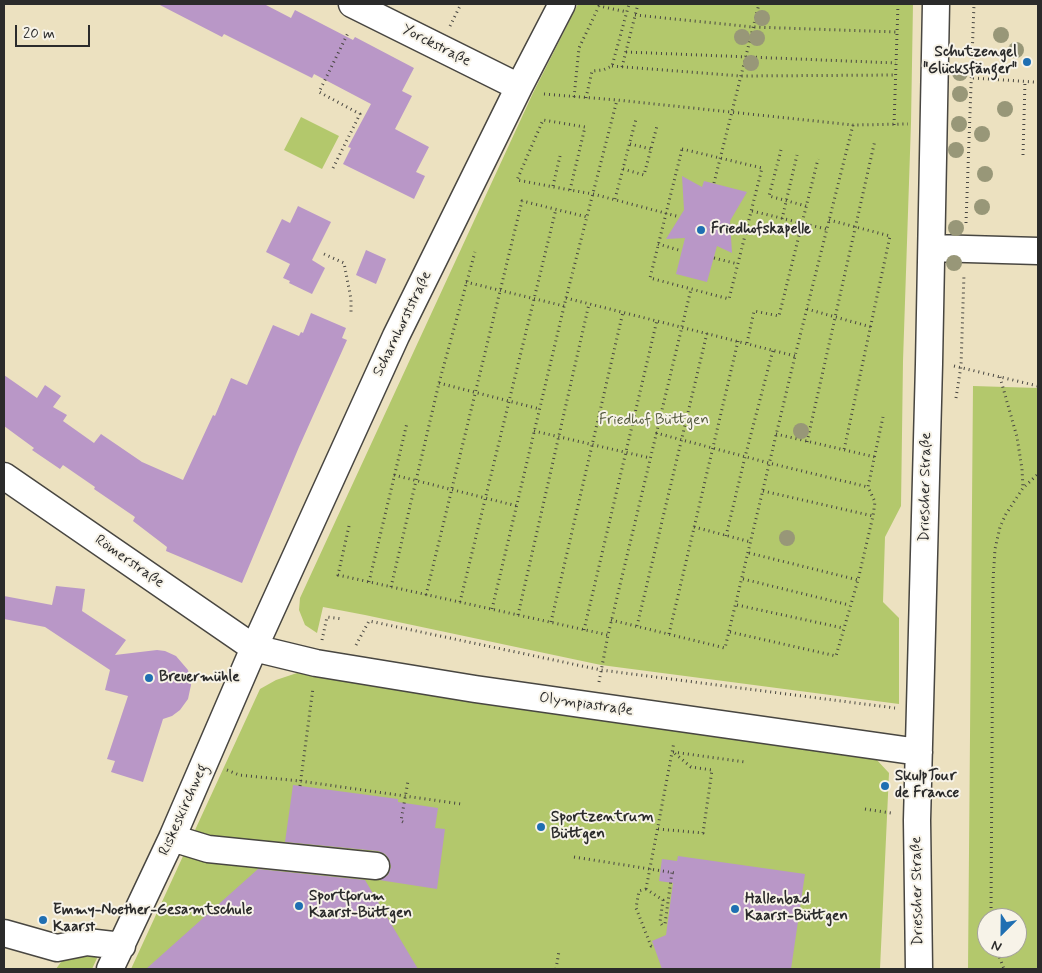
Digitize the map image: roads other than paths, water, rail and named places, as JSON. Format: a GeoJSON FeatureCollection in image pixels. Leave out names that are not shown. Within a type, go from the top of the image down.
{"type":"FeatureCollection","features":[{"type":"Feature","properties":{"kind":"street","name":"Scharnhorststraße"},"geometry":{"type":"LineString","coordinates":[[254,648],[396,336],[562,4]]}},
{"type":"Feature","properties":{"kind":"street","name":"Driescher Straße"},"geometry":{"type":"LineString","coordinates":[[919,969],[917,820],[932,248],[936,4]]}},
{"type":"Feature","properties":{"kind":"street","name":"Yorckstraße"},"geometry":{"type":"LineString","coordinates":[[356,6],[519,87]]}},
{"type":"Feature","properties":{"kind":"street"},"geometry":{"type":"LineString","coordinates":[[932,248],[1038,251]]}},
{"type":"Feature","properties":{"kind":"street","name":"Römerstraße"},"geometry":{"type":"LineString","coordinates":[[4,476],[254,648]]}},
{"type":"Feature","properties":{"kind":"street","name":"Olympiastraße"},"geometry":{"type":"LineString","coordinates":[[254,648],[316,663],[484,690],[919,752]]}},
{"type":"Feature","properties":{"kind":"street","name":"Riskeskirchweg"},"geometry":{"type":"LineString","coordinates":[[110,969],[172,838],[254,648]]}},
{"type":"Feature","properties":{"kind":"street"},"geometry":{"type":"LineString","coordinates":[[172,838],[208,849],[376,866]]}},
{"type":"Feature","properties":{"kind":"street"},"geometry":{"type":"LineString","coordinates":[[4,933],[57,948],[87,942],[122,946]]}},
{"type":"Feature","properties":{"kind":"place","name":"Schutzengel \"Glücksfänger\""},"geometry":{"type":"Point","coordinates":[1027,62]}},
{"type":"Feature","properties":{"kind":"place","name":"Friedhofskapelle"},"geometry":{"type":"Point","coordinates":[701,230]}},
{"type":"Feature","properties":{"kind":"place","name":"Breuermühle"},"geometry":{"type":"Point","coordinates":[149,678]}},
{"type":"Feature","properties":{"kind":"place","name":"SkulpTour de France"},"geometry":{"type":"Point","coordinates":[885,786]}},
{"type":"Feature","properties":{"kind":"place","name":"Sportzentrum Büttgen"},"geometry":{"type":"Point","coordinates":[541,827]}},
{"type":"Feature","properties":{"kind":"place","name":"Sportforum Kaarst-Büttgen"},"geometry":{"type":"Point","coordinates":[299,906]}},
{"type":"Feature","properties":{"kind":"place","name":"Hallenbad Kaarst-Büttgen"},"geometry":{"type":"Point","coordinates":[735,909]}},
{"type":"Feature","properties":{"kind":"place","name":"Emmy-Noether-Gesamtschule Kaarst"},"geometry":{"type":"Point","coordinates":[43,920]}},
{"type":"Feature","properties":{"kind":"park label","name":"Friedhof Büttgen"},"geometry":{"type":"Point","coordinates":[654,421]}}]}
